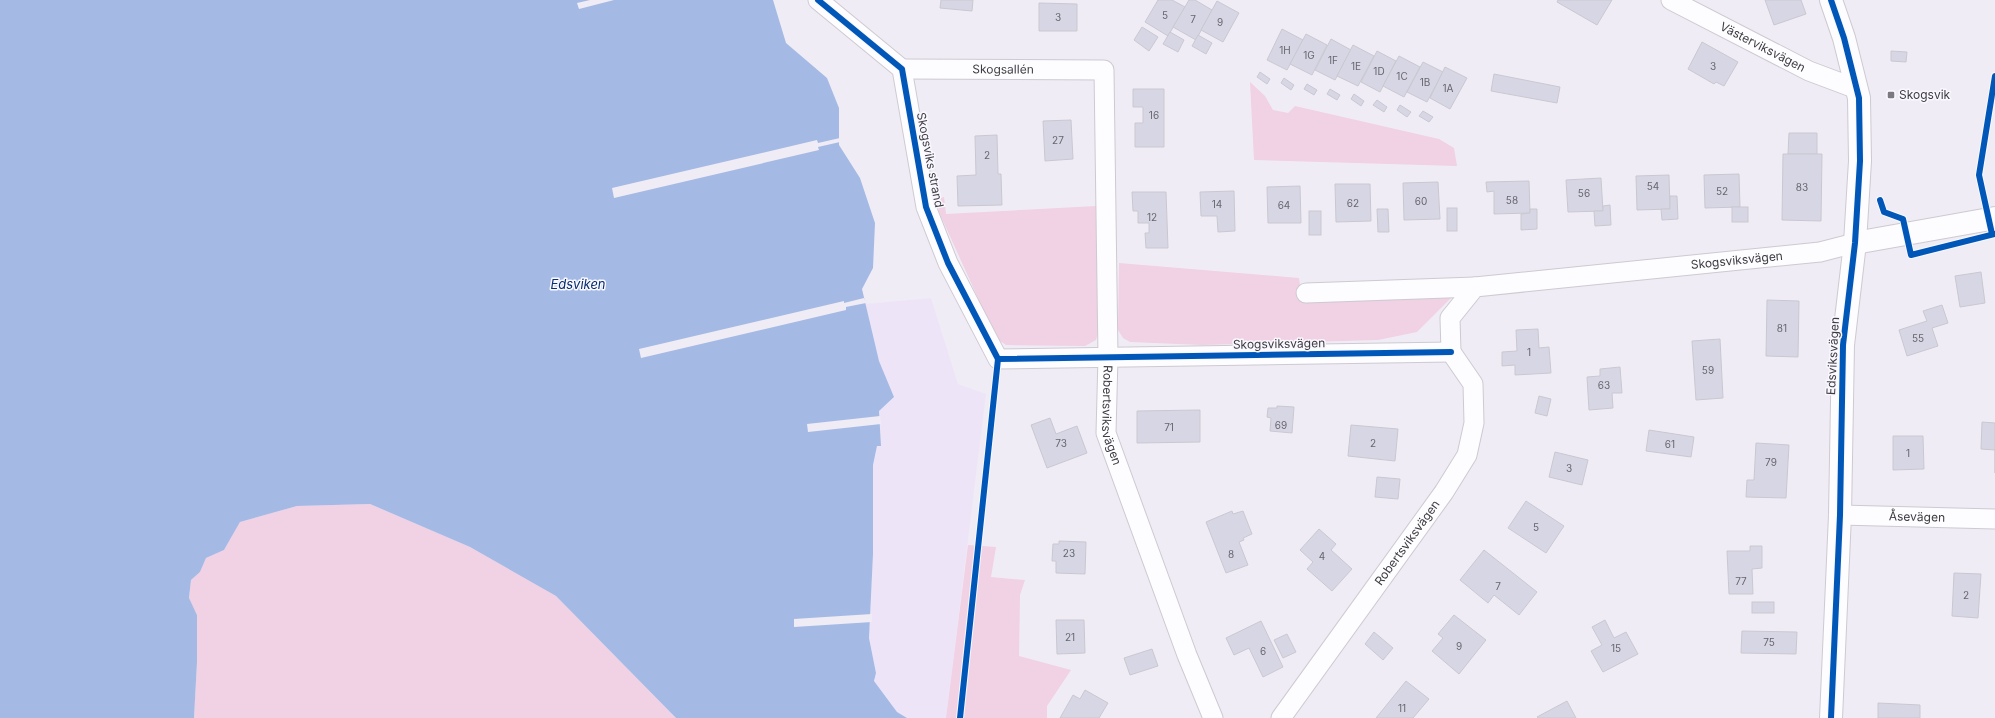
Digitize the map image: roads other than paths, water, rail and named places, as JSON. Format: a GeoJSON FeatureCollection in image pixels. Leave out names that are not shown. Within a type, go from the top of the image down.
{"type":"FeatureCollection","features":[{"type":"Feature","properties":{"kind":"street"},"geometry":{"type":"LineString","coordinates":[[818,0],[902,69]]}},
{"type":"Feature","properties":{"kind":"street","name":"Västerviksvägen"},"geometry":{"type":"LineString","coordinates":[[1671,0],[1808,71],[1857,89]]}},
{"type":"Feature","properties":{"kind":"street","name":"Edsviksvägen"},"geometry":{"type":"LineString","coordinates":[[1831,0],[1844,38],[1859,98],[1860,161],[1855,243],[1843,345],[1840,515],[1831,718]]}},
{"type":"Feature","properties":{"kind":"street","name":"Skogsallén"},"geometry":{"type":"LineString","coordinates":[[902,69],[1104,70]]}},
{"type":"Feature","properties":{"kind":"street","name":"Skogsviks strand"},"geometry":{"type":"LineString","coordinates":[[902,69],[926,207],[948,263],[998,359],[1108,357]]}},
{"type":"Feature","properties":{"kind":"street","name":"Robertsviksvägen"},"geometry":{"type":"LineString","coordinates":[[1104,70],[1108,357],[1106,433],[1187,655],[1213,718]]}},
{"type":"Feature","properties":{"kind":"street","name":"Skogsviksvägen"},"geometry":{"type":"LineString","coordinates":[[1306,293],[1475,287],[1820,252],[1855,243],[1995,218]]}},
{"type":"Feature","properties":{"kind":"street"},"geometry":{"type":"LineString","coordinates":[[1451,352],[1450,318],[1475,287]]}},
{"type":"Feature","properties":{"kind":"street","name":"Robertsviksvägen"},"geometry":{"type":"LineString","coordinates":[[1281,718],[1444,492],[1467,455],[1474,423],[1473,384],[1451,352]]}},
{"type":"Feature","properties":{"kind":"street","name":"Skogsviksvägen"},"geometry":{"type":"LineString","coordinates":[[1108,357],[1451,352]]}},
{"type":"Feature","properties":{"kind":"street","name":"Åsevägen"},"geometry":{"type":"LineString","coordinates":[[1840,515],[1995,519]]}},
{"type":"Feature","properties":{"kind":"water","name":"Edsviken"},"geometry":{"type":"Polygon","coordinates":[[[0,0],[773,0],[786,43],[827,78],[839,108],[839,145],[860,178],[875,223],[873,268],[862,289],[879,361],[894,397],[879,411],[881,446],[877,446],[873,465],[873,554],[869,638],[876,673],[874,681],[897,712],[907,718],[676,718],[556,596],[470,547],[370,504],[297,506],[240,522],[224,550],[206,558],[200,572],[191,580],[189,598],[197,615],[197,662],[194,718],[0,718],[0,0]]]}},
{"type":"Feature","properties":{"kind":"place","name":"Skogsvik"},"geometry":{"type":"Point","coordinates":[1891,95]}}]}
